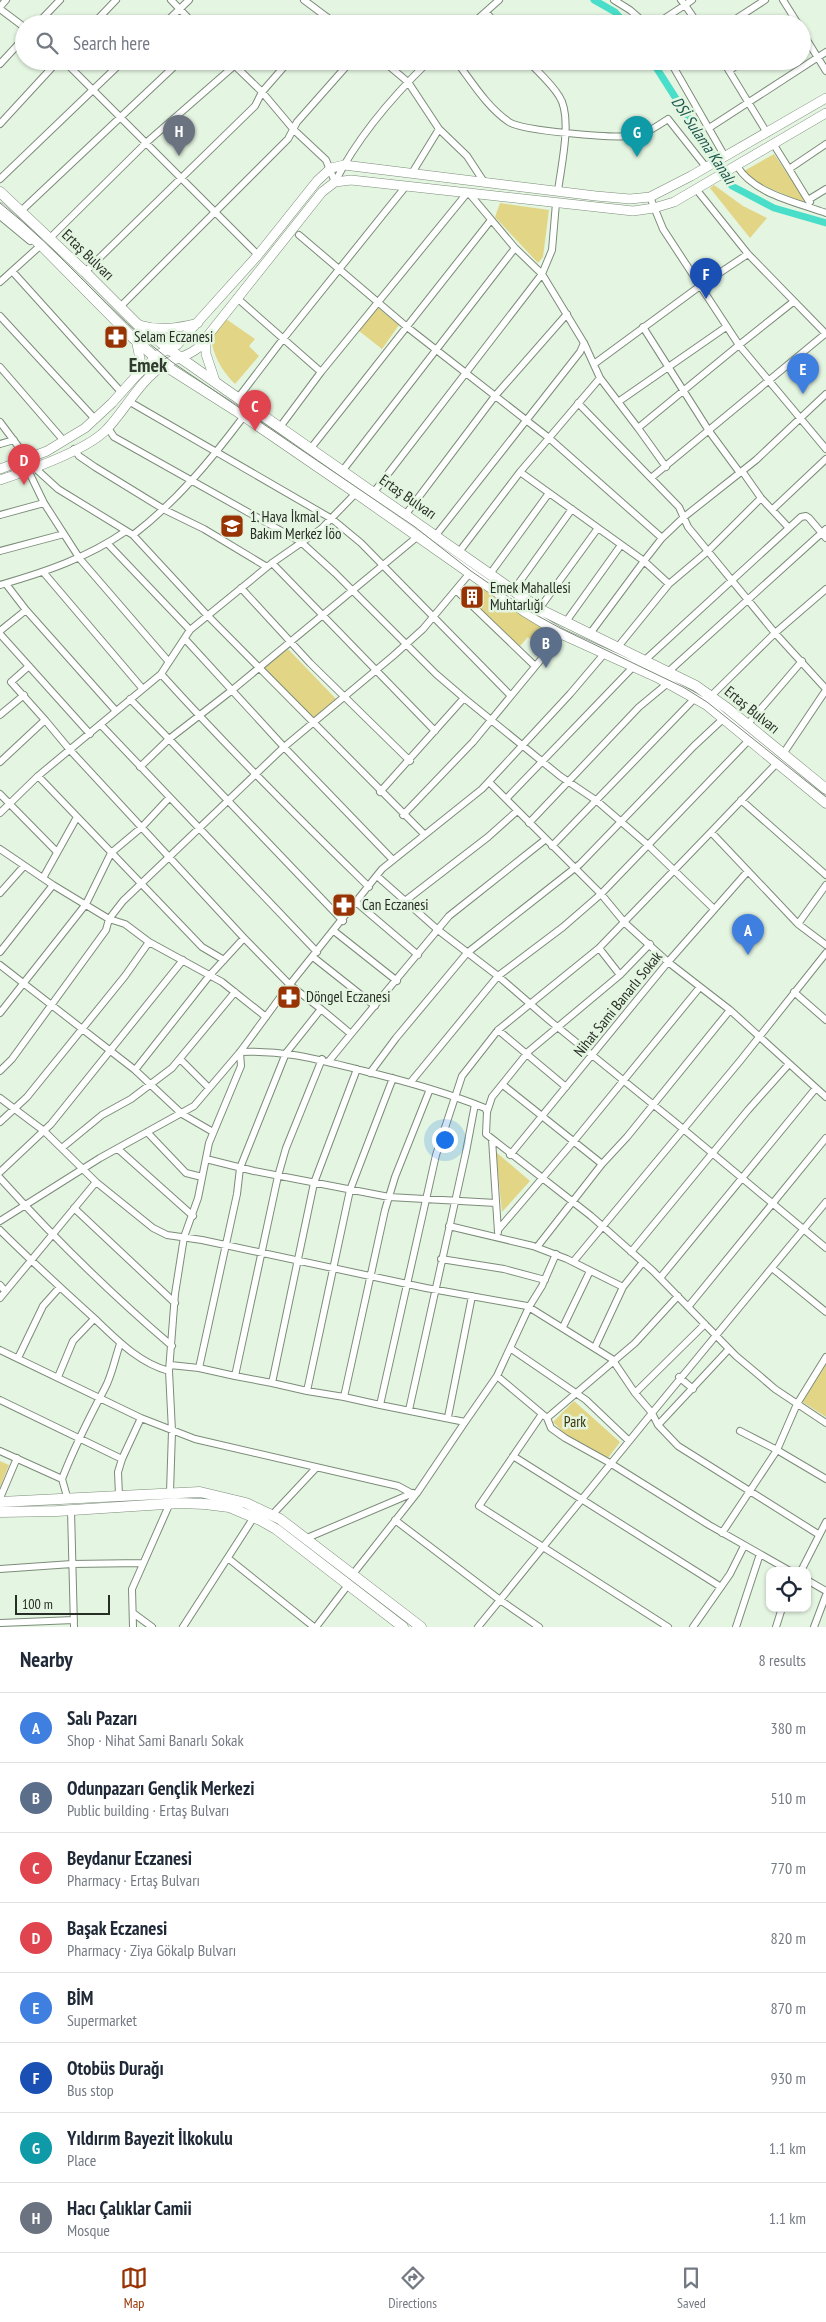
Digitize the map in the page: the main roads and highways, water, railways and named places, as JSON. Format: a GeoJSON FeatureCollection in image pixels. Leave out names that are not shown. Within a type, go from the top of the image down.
{"type":"FeatureCollection","features":[{"type":"Feature","properties":{"kind":"main road"},"geometry":{"type":"LineString","coordinates":[[0,469],[47,451],[64,441],[95,419],[156,357],[177,345],[258,255],[330,168],[344,165],[630,199],[650,197],[767,133],[826,98]]}},
{"type":"Feature","properties":{"kind":"main road"},"geometry":{"type":"LineString","coordinates":[[0,480],[32,469],[86,444],[108,428],[146,382],[164,365],[182,359],[198,348],[322,192],[335,182],[352,180],[633,211],[654,208],[674,202],[826,113]]}},
{"type":"Feature","properties":{"kind":"main road","name":"Ertaş Bulvarı"},"geometry":{"type":"LineString","coordinates":[[0,192],[50,238],[137,324],[182,359],[436,535],[539,609],[644,661],[724,718],[749,740],[826,789]]}},
{"type":"Feature","properties":{"kind":"main road","name":"Ertaş Bulvarı"},"geometry":{"type":"LineString","coordinates":[[0,208],[164,365],[244,416],[469,574],[562,634],[633,667],[668,677],[711,696],[747,725],[826,803]]}},
{"type":"Feature","properties":{"kind":"main road"},"geometry":{"type":"LineString","coordinates":[[137,324],[162,328],[198,323]]}},
{"type":"Feature","properties":{"kind":"main road"},"geometry":{"type":"LineString","coordinates":[[206,338],[206,354],[214,381]]}},
{"type":"Feature","properties":{"kind":"main road"},"geometry":{"type":"LineString","coordinates":[[136,339],[141,364],[136,376]]}},
{"type":"Feature","properties":{"kind":"main road"},"geometry":{"type":"LineString","coordinates":[[146,382],[165,373],[180,375]]}},
{"type":"Feature","properties":{"kind":"main road"},"geometry":{"type":"LineString","coordinates":[[0,1512],[69,1505],[119,1496],[170,1492],[214,1494],[246,1503],[272,1515],[307,1538],[421,1627]]}},
{"type":"Feature","properties":{"kind":"main road"},"geometry":{"type":"LineString","coordinates":[[0,1500],[69,1505],[205,1504],[228,1507],[254,1517],[276,1529],[398,1626]]}},
{"type":"Feature","properties":{"kind":"waterway","name":"DSİ Sulama Kanalı"},"geometry":{"type":"LineString","coordinates":[[594,0],[618,15]]}},
{"type":"Feature","properties":{"kind":"waterway","name":"DSİ Sulama Kanalı"},"geometry":{"type":"LineString","coordinates":[[658,70],[732,186],[774,208],[826,223]]}},
{"type":"Feature","properties":{"kind":"tram line"},"geometry":{"type":"LineString","coordinates":[[0,203],[44,241],[128,324],[172,362],[415,527],[471,571],[529,611],[560,628],[683,687],[707,702],[826,797]]}},
{"type":"Feature","properties":{"kind":"place","name":"Hacı Çalıklar Camii"},"geometry":{"type":"Point","coordinates":[179,156]}},
{"type":"Feature","properties":{"kind":"place","name":"Yıldırım Bayezit İlkokulu"},"geometry":{"type":"Point","coordinates":[637,157]}},
{"type":"Feature","properties":{"kind":"place","name":"Otobüs Durağı"},"geometry":{"type":"Point","coordinates":[706,299]}},
{"type":"Feature","properties":{"kind":"place","name":"Selam Eczanesi"},"geometry":{"type":"Point","coordinates":[116,337]}},
{"type":"Feature","properties":{"kind":"place","name":"BİM"},"geometry":{"type":"Point","coordinates":[803,394]}},
{"type":"Feature","properties":{"kind":"place","name":"Beydanur Eczanesi"},"geometry":{"type":"Point","coordinates":[255,431]}},
{"type":"Feature","properties":{"kind":"place","name":"Başak Eczanesi"},"geometry":{"type":"Point","coordinates":[24,485]}},
{"type":"Feature","properties":{"kind":"place","name":"1. Hava İkmal Bakım Merkez İöo"},"geometry":{"type":"Point","coordinates":[232,526]}},
{"type":"Feature","properties":{"kind":"place","name":"Emek Mahallesi Muhtarlığı"},"geometry":{"type":"Point","coordinates":[472,597]}},
{"type":"Feature","properties":{"kind":"place","name":"Odunpazarı Gençlik Merkezi"},"geometry":{"type":"Point","coordinates":[546,668]}},
{"type":"Feature","properties":{"kind":"place","name":"Can Eczanesi"},"geometry":{"type":"Point","coordinates":[344,905]}},
{"type":"Feature","properties":{"kind":"place","name":"Salı Pazarı"},"geometry":{"type":"Point","coordinates":[748,955]}},
{"type":"Feature","properties":{"kind":"place","name":"Döngel Eczanesi"},"geometry":{"type":"Point","coordinates":[289,997]}},
{"type":"Feature","properties":{"kind":"district","name":"Emek"},"geometry":{"type":"Point","coordinates":[148,365]}},
{"type":"Feature","properties":{"kind":"park label","name":"Park"},"geometry":{"type":"Point","coordinates":[575,1422]}}]}
